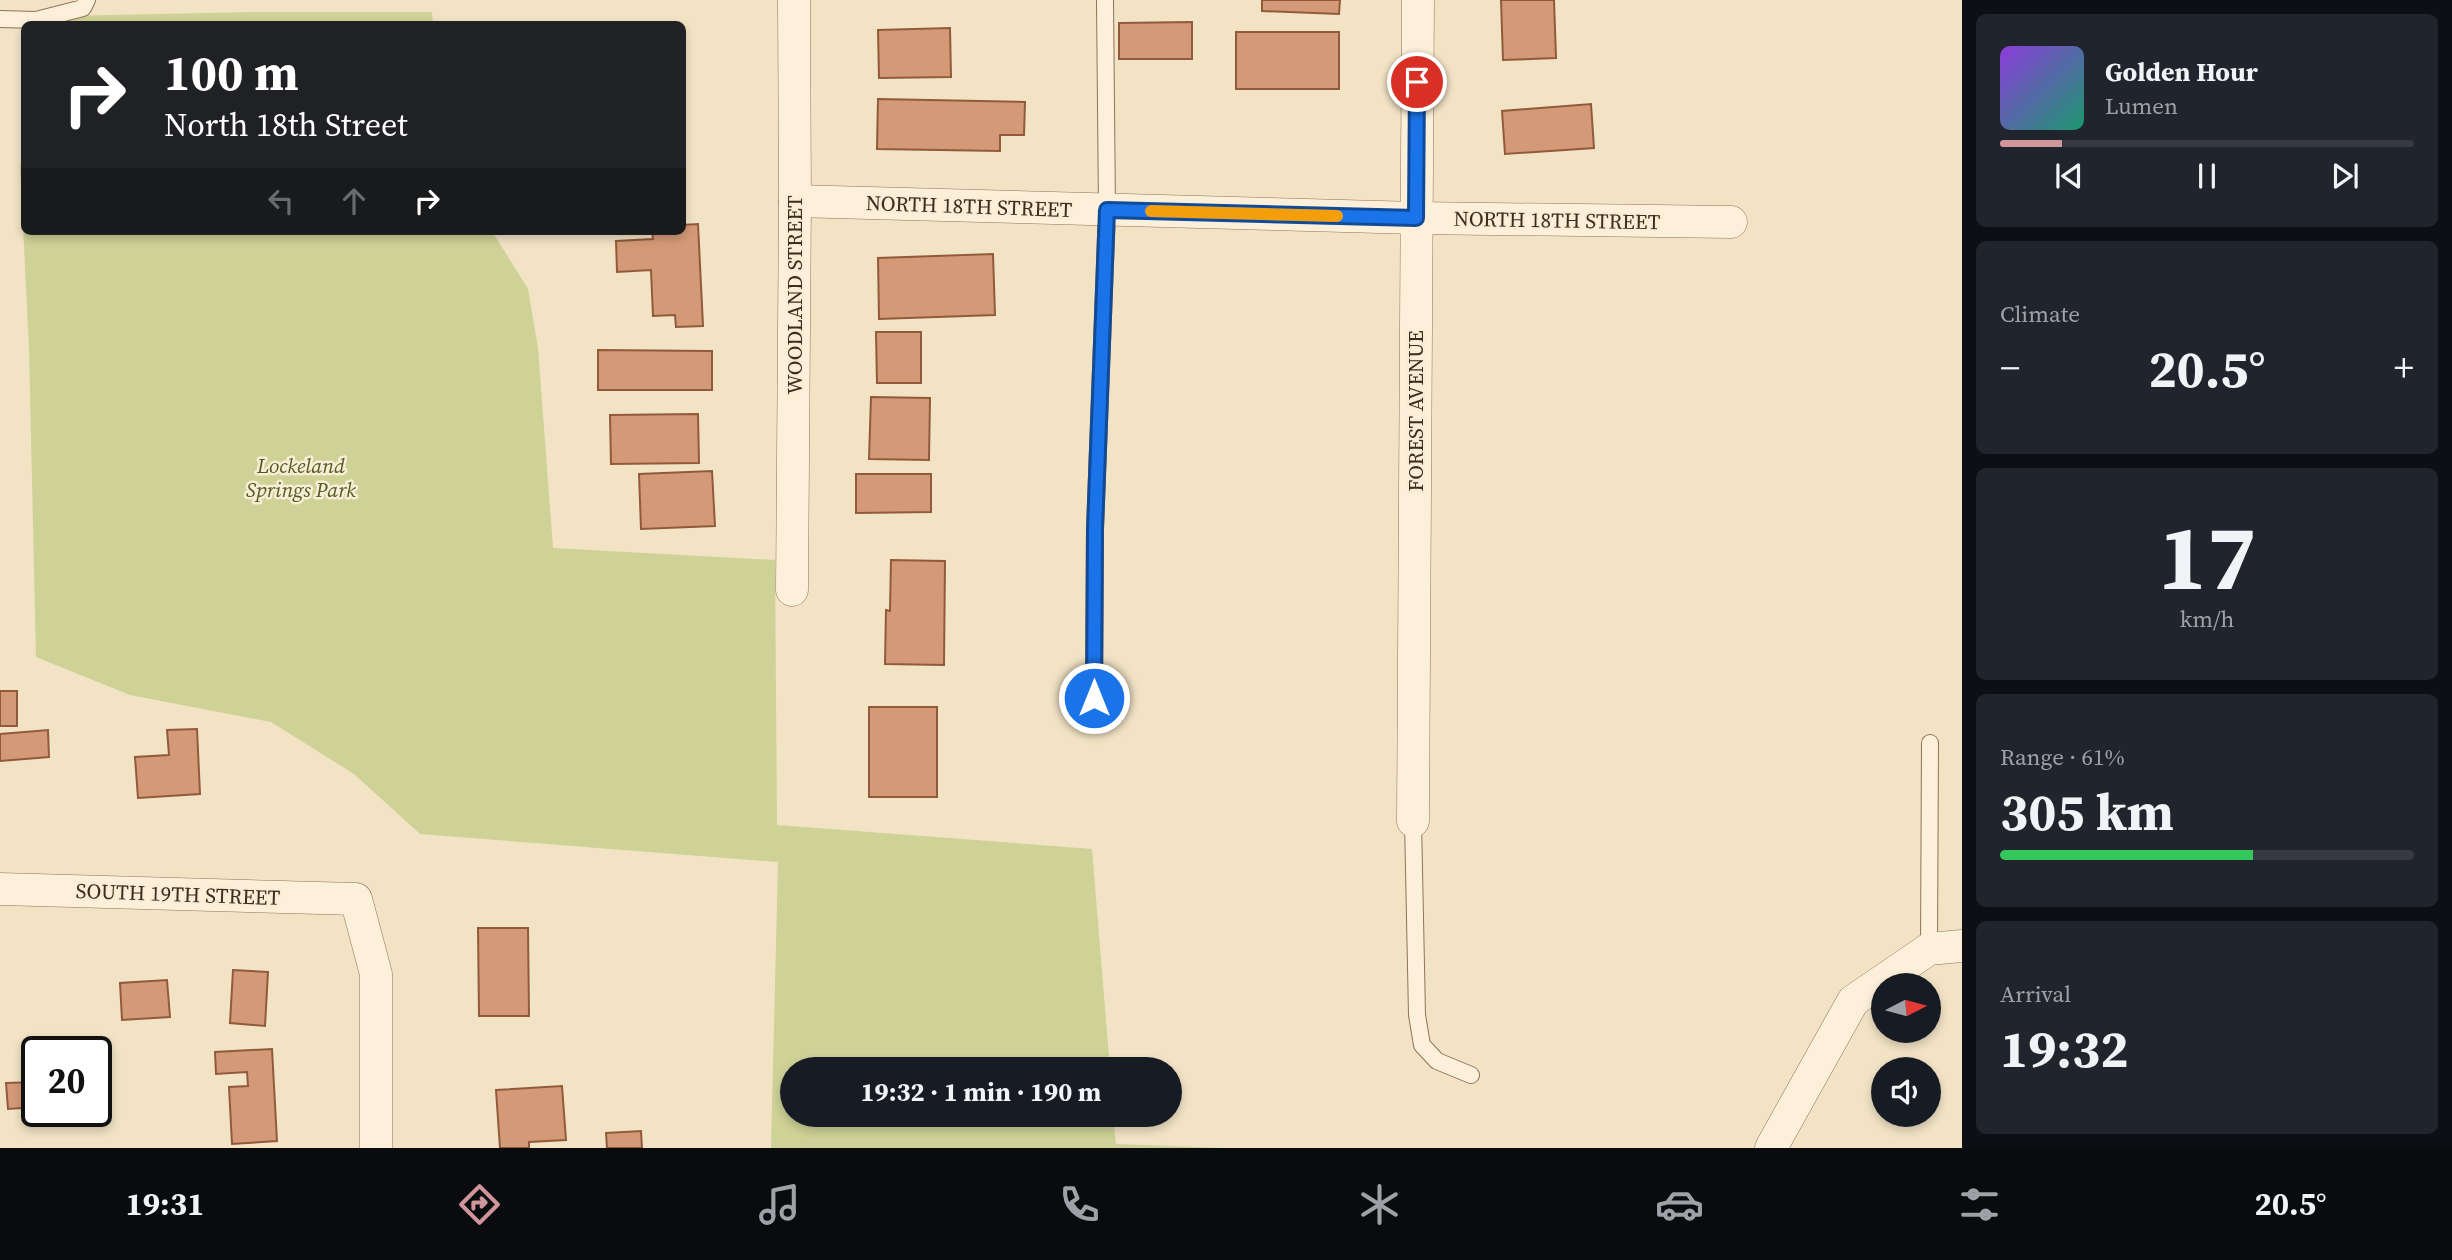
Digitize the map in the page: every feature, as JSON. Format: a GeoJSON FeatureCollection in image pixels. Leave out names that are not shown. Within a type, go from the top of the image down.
{"type":"FeatureCollection","features":[{"type":"Feature","properties":{"kind":"street","name":"WOODLAND STREET"},"geometry":{"type":"LineString","coordinates":[[792,590],[794,0]]}},
{"type":"Feature","properties":{"kind":"street","name":"FOREST AVENUE"},"geometry":{"type":"LineString","coordinates":[[1413,821],[1418,0]]}},
{"type":"Feature","properties":{"kind":"street","name":"NORTH 18TH STREET"},"geometry":{"type":"LineString","coordinates":[[795,201],[1416,218],[1731,222]]}},
{"type":"Feature","properties":{"kind":"street","name":"SOUTH 19TH STREET"},"geometry":{"type":"LineString","coordinates":[[0,888],[356,900],[376,974],[376,1148]]}},
{"type":"Feature","properties":{"kind":"street"},"geometry":{"type":"LineString","coordinates":[[1771,1148],[1853,1001],[1929,949],[1962,946]]}},
{"type":"Feature","properties":{"kind":"lane"},"geometry":{"type":"LineString","coordinates":[[0,19],[37,20],[83,8],[87,0]]}},
{"type":"Feature","properties":{"kind":"lane"},"geometry":{"type":"LineString","coordinates":[[1094,698],[1095,529],[1107,210],[1105,0]]}},
{"type":"Feature","properties":{"kind":"lane"},"geometry":{"type":"LineString","coordinates":[[1929,949],[1930,743]]}},
{"type":"Feature","properties":{"kind":"lane"},"geometry":{"type":"LineString","coordinates":[[1413,821],[1417,1015],[1422,1045],[1437,1061],[1471,1075]]}},
{"type":"Feature","properties":{"kind":"green space"},"geometry":{"type":"Polygon","coordinates":[[[432,12],[433,21],[58,21],[59,16],[432,12]]]}},
{"type":"Feature","properties":{"kind":"green space","name":"Lockeland Springs Park"},"geometry":{"type":"Polygon","coordinates":[[[23,235],[494,235],[528,289],[538,348],[553,548],[775,560],[777,825],[1092,849],[1109,1057],[780,1057],[780,1127],[1114,1127],[1116,1144],[1224,1148],[771,1148],[778,862],[420,834],[354,774],[271,722],[130,695],[36,657],[29,348],[23,235]]]}},
{"type":"Feature","properties":{"kind":"building"},"geometry":{"type":"Polygon","coordinates":[[[1262,0],[1340,0],[1339,14],[1262,11],[1262,0]]]}},
{"type":"Feature","properties":{"kind":"building"},"geometry":{"type":"Polygon","coordinates":[[[1501,0],[1554,0],[1556,58],[1503,60],[1501,0]]]}},
{"type":"Feature","properties":{"kind":"building"},"geometry":{"type":"Polygon","coordinates":[[[1192,22],[1192,59],[1119,59],[1119,23],[1192,22]]]}},
{"type":"Feature","properties":{"kind":"building"},"geometry":{"type":"Polygon","coordinates":[[[950,28],[951,77],[879,78],[878,30],[950,28]]]}},
{"type":"Feature","properties":{"kind":"building"},"geometry":{"type":"Polygon","coordinates":[[[1236,32],[1339,32],[1339,89],[1236,89],[1236,32]]]}},
{"type":"Feature","properties":{"kind":"building"},"geometry":{"type":"Polygon","coordinates":[[[878,99],[1025,102],[1024,135],[1000,135],[1000,151],[877,149],[878,99]]]}},
{"type":"Feature","properties":{"kind":"building"},"geometry":{"type":"Polygon","coordinates":[[[1591,104],[1594,148],[1505,154],[1502,111],[1591,104]]]}},
{"type":"Feature","properties":{"kind":"building"},"geometry":{"type":"Polygon","coordinates":[[[698,224],[703,326],[676,327],[675,315],[653,316],[651,270],[617,272],[616,241],[653,239],[652,235],[686,235],[686,225],[698,224]]]}},
{"type":"Feature","properties":{"kind":"building"},"geometry":{"type":"Polygon","coordinates":[[[993,254],[995,315],[879,319],[878,258],[993,254]]]}},
{"type":"Feature","properties":{"kind":"building"},"geometry":{"type":"Polygon","coordinates":[[[876,332],[921,332],[921,383],[877,383],[876,332]]]}},
{"type":"Feature","properties":{"kind":"building"},"geometry":{"type":"Polygon","coordinates":[[[598,350],[712,351],[712,390],[598,390],[598,350]]]}},
{"type":"Feature","properties":{"kind":"building"},"geometry":{"type":"Polygon","coordinates":[[[871,397],[930,398],[929,460],[869,459],[871,397]]]}},
{"type":"Feature","properties":{"kind":"building"},"geometry":{"type":"Polygon","coordinates":[[[698,414],[699,463],[611,464],[610,415],[698,414]]]}},
{"type":"Feature","properties":{"kind":"building"},"geometry":{"type":"Polygon","coordinates":[[[712,471],[715,526],[641,529],[639,474],[712,471]]]}},
{"type":"Feature","properties":{"kind":"building"},"geometry":{"type":"Polygon","coordinates":[[[856,474],[931,474],[931,512],[856,513],[856,474]]]}},
{"type":"Feature","properties":{"kind":"building"},"geometry":{"type":"Polygon","coordinates":[[[891,560],[945,561],[944,665],[885,664],[886,610],[890,611],[891,560]]]}},
{"type":"Feature","properties":{"kind":"building"},"geometry":{"type":"Polygon","coordinates":[[[0,691],[17,691],[17,726],[0,726],[0,691]]]}},
{"type":"Feature","properties":{"kind":"building"},"geometry":{"type":"Polygon","coordinates":[[[869,707],[937,707],[937,797],[869,797],[869,707]]]}},
{"type":"Feature","properties":{"kind":"building"},"geometry":{"type":"Polygon","coordinates":[[[197,729],[200,794],[138,798],[135,757],[169,755],[167,730],[197,729]]]}},
{"type":"Feature","properties":{"kind":"building"},"geometry":{"type":"Polygon","coordinates":[[[48,730],[49,757],[0,761],[0,734],[48,730]]]}},
{"type":"Feature","properties":{"kind":"building"},"geometry":{"type":"Polygon","coordinates":[[[478,928],[528,928],[529,1016],[479,1016],[478,928]]]}},
{"type":"Feature","properties":{"kind":"building"},"geometry":{"type":"Polygon","coordinates":[[[233,970],[268,972],[265,1026],[230,1023],[233,970]]]}},
{"type":"Feature","properties":{"kind":"building"},"geometry":{"type":"Polygon","coordinates":[[[167,980],[170,1017],[122,1020],[120,983],[167,980]]]}},
{"type":"Feature","properties":{"kind":"building"},"geometry":{"type":"Polygon","coordinates":[[[272,1049],[277,1141],[232,1144],[229,1087],[248,1086],[247,1072],[216,1074],[215,1052],[272,1049]]]}},
{"type":"Feature","properties":{"kind":"building"},"geometry":{"type":"Polygon","coordinates":[[[6,1083],[21,1083],[21,1108],[8,1109],[6,1083]]]}},
{"type":"Feature","properties":{"kind":"building"},"geometry":{"type":"Polygon","coordinates":[[[562,1086],[566,1140],[529,1142],[529,1148],[500,1148],[496,1090],[562,1086]]]}},
{"type":"Feature","properties":{"kind":"building"},"geometry":{"type":"Polygon","coordinates":[[[641,1131],[642,1148],[607,1148],[606,1133],[641,1131]]]}},
{"type":"Feature","properties":{"kind":"slow traffic"},"geometry":{"type":"LineString","coordinates":[[1151,211],[1337,216]]}},
{"type":"Feature","properties":{"kind":"route"},"geometry":{"type":"LineString","coordinates":[[1094,698],[1095,529],[1107,210],[1416,218],[1417,82]]}}]}
